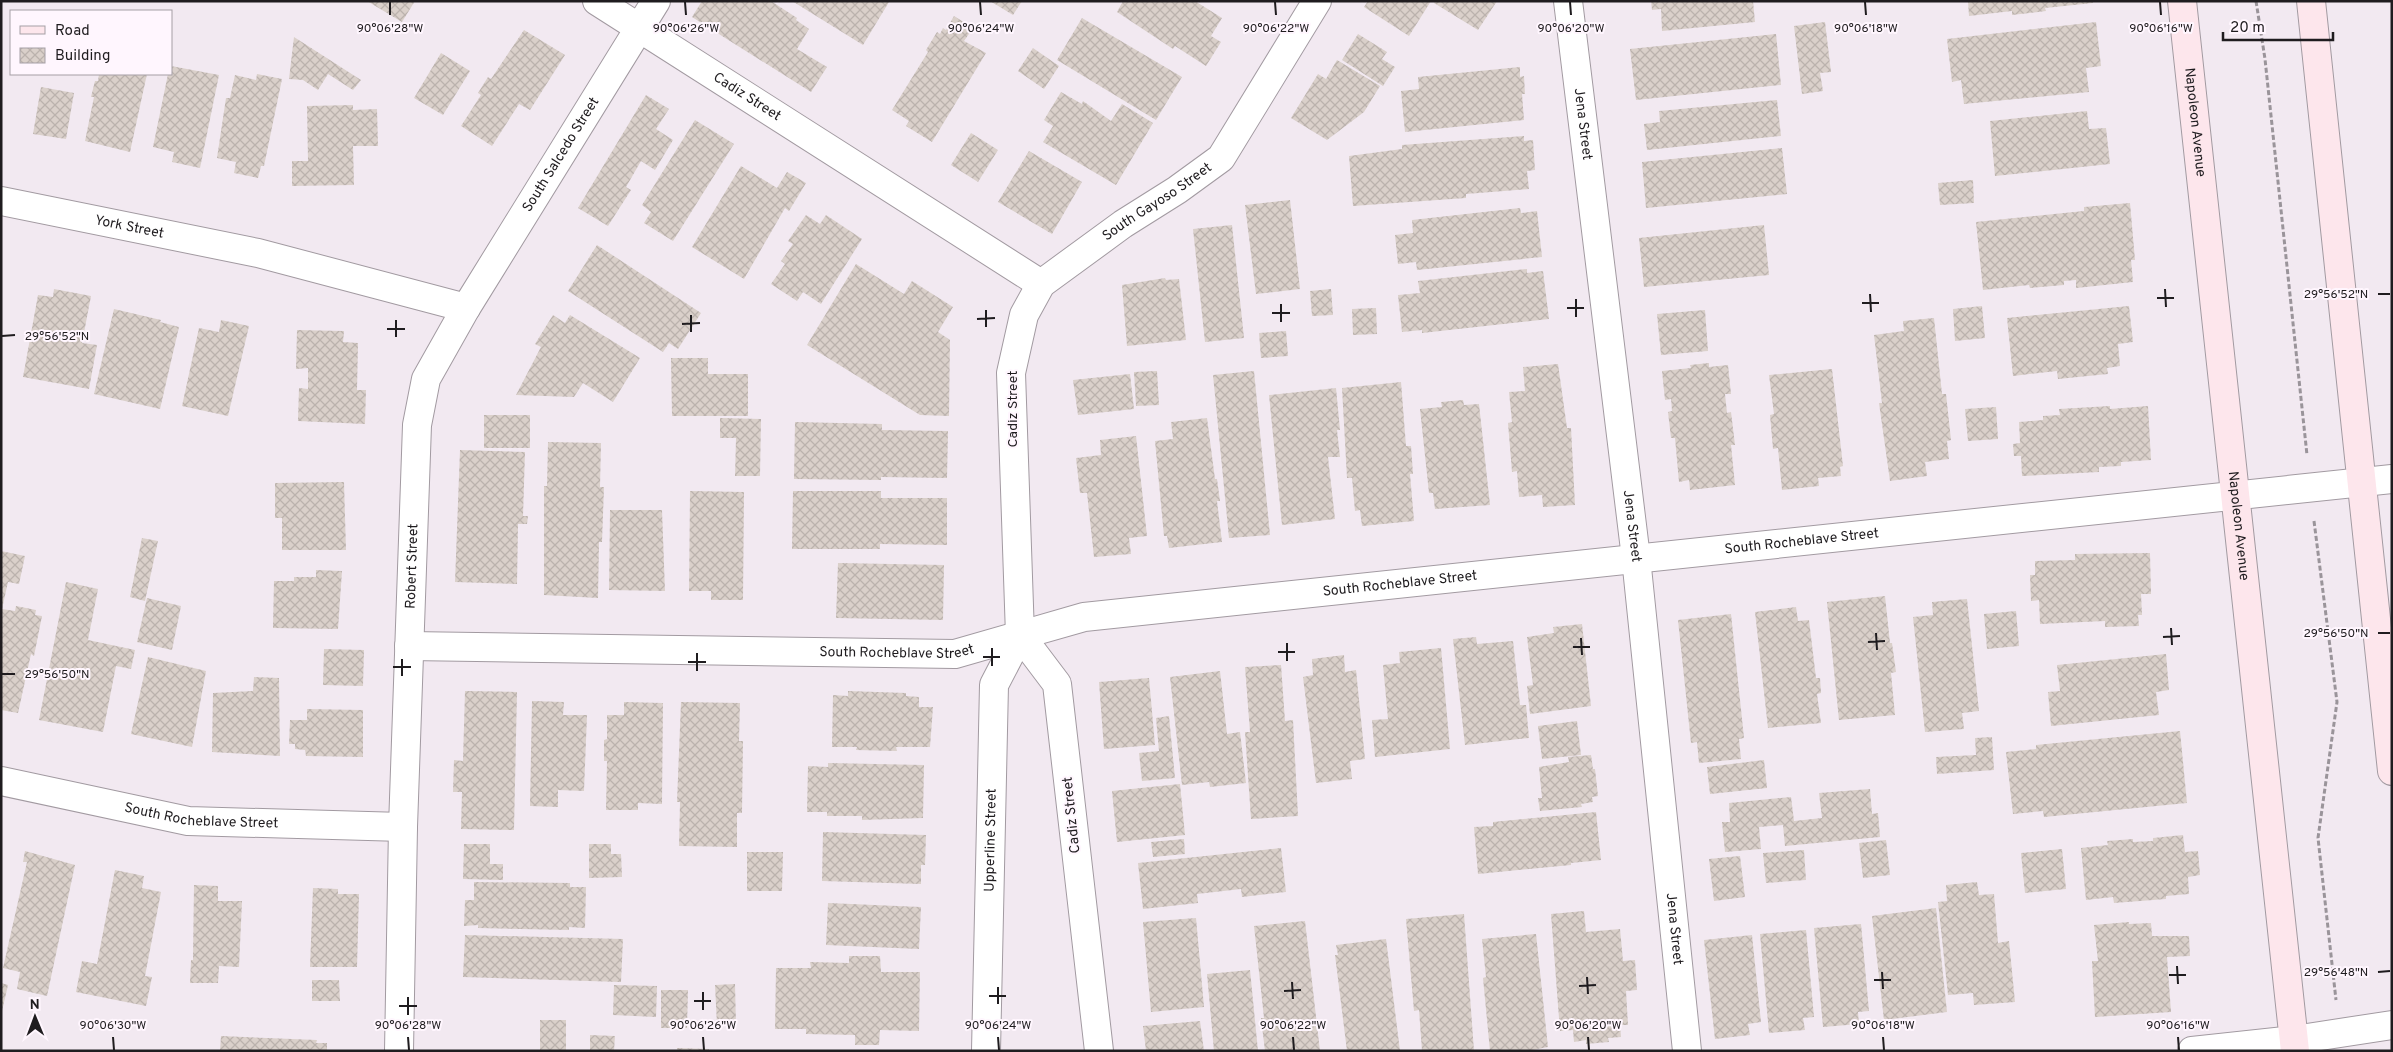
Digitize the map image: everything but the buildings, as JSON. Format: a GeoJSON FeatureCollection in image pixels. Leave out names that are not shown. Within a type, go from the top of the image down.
{"type":"FeatureCollection","features":[{"type":"Feature","properties":{"kind":"main road","name":"Napoleon Avenue"},"geometry":{"type":"LineString","coordinates":[[2182,1],[2295,1045]]}},
{"type":"Feature","properties":{"kind":"main road"},"geometry":{"type":"LineString","coordinates":[[2311,1],[2392,771]]}},
{"type":"Feature","properties":{"kind":"street","name":"Cadiz Street"},"geometry":{"type":"LineString","coordinates":[[597,1],[1041,284],[1024,315],[1010,373],[1020,635],[1057,684],[1099,1051]]}},
{"type":"Feature","properties":{"kind":"street","name":"South Salcedo Street"},"geometry":{"type":"LineString","coordinates":[[466,308],[656,1]]}},
{"type":"Feature","properties":{"kind":"street","name":"South Gayoso Street"},"geometry":{"type":"LineString","coordinates":[[1041,284],[1123,224],[1177,190],[1221,158],[1317,1]]}},
{"type":"Feature","properties":{"kind":"street","name":"Jena Street"},"geometry":{"type":"LineString","coordinates":[[1568,1],[1636,558],[1687,1051]]}},
{"type":"Feature","properties":{"kind":"street","name":"York Street"},"geometry":{"type":"LineString","coordinates":[[1,201],[258,253],[466,308]]}},
{"type":"Feature","properties":{"kind":"street","name":"Robert Street"},"geometry":{"type":"LineString","coordinates":[[399,1051],[409,646],[417,425],[426,379],[466,308]]}},
{"type":"Feature","properties":{"kind":"street","name":"South Rocheblave Street"},"geometry":{"type":"LineString","coordinates":[[409,646],[955,654],[1084,616],[2392,479]]}},
{"type":"Feature","properties":{"kind":"street","name":"Upperline Street"},"geometry":{"type":"LineString","coordinates":[[986,1051],[994,685],[1020,635]]}},
{"type":"Feature","properties":{"kind":"street","name":"South Rocheblave Street"},"geometry":{"type":"LineString","coordinates":[[1,782],[188,821],[404,827]]}},
{"type":"Feature","properties":{"kind":"street"},"geometry":{"type":"LineString","coordinates":[[2192,1051],[2295,1045],[2392,1025]]}}]}
